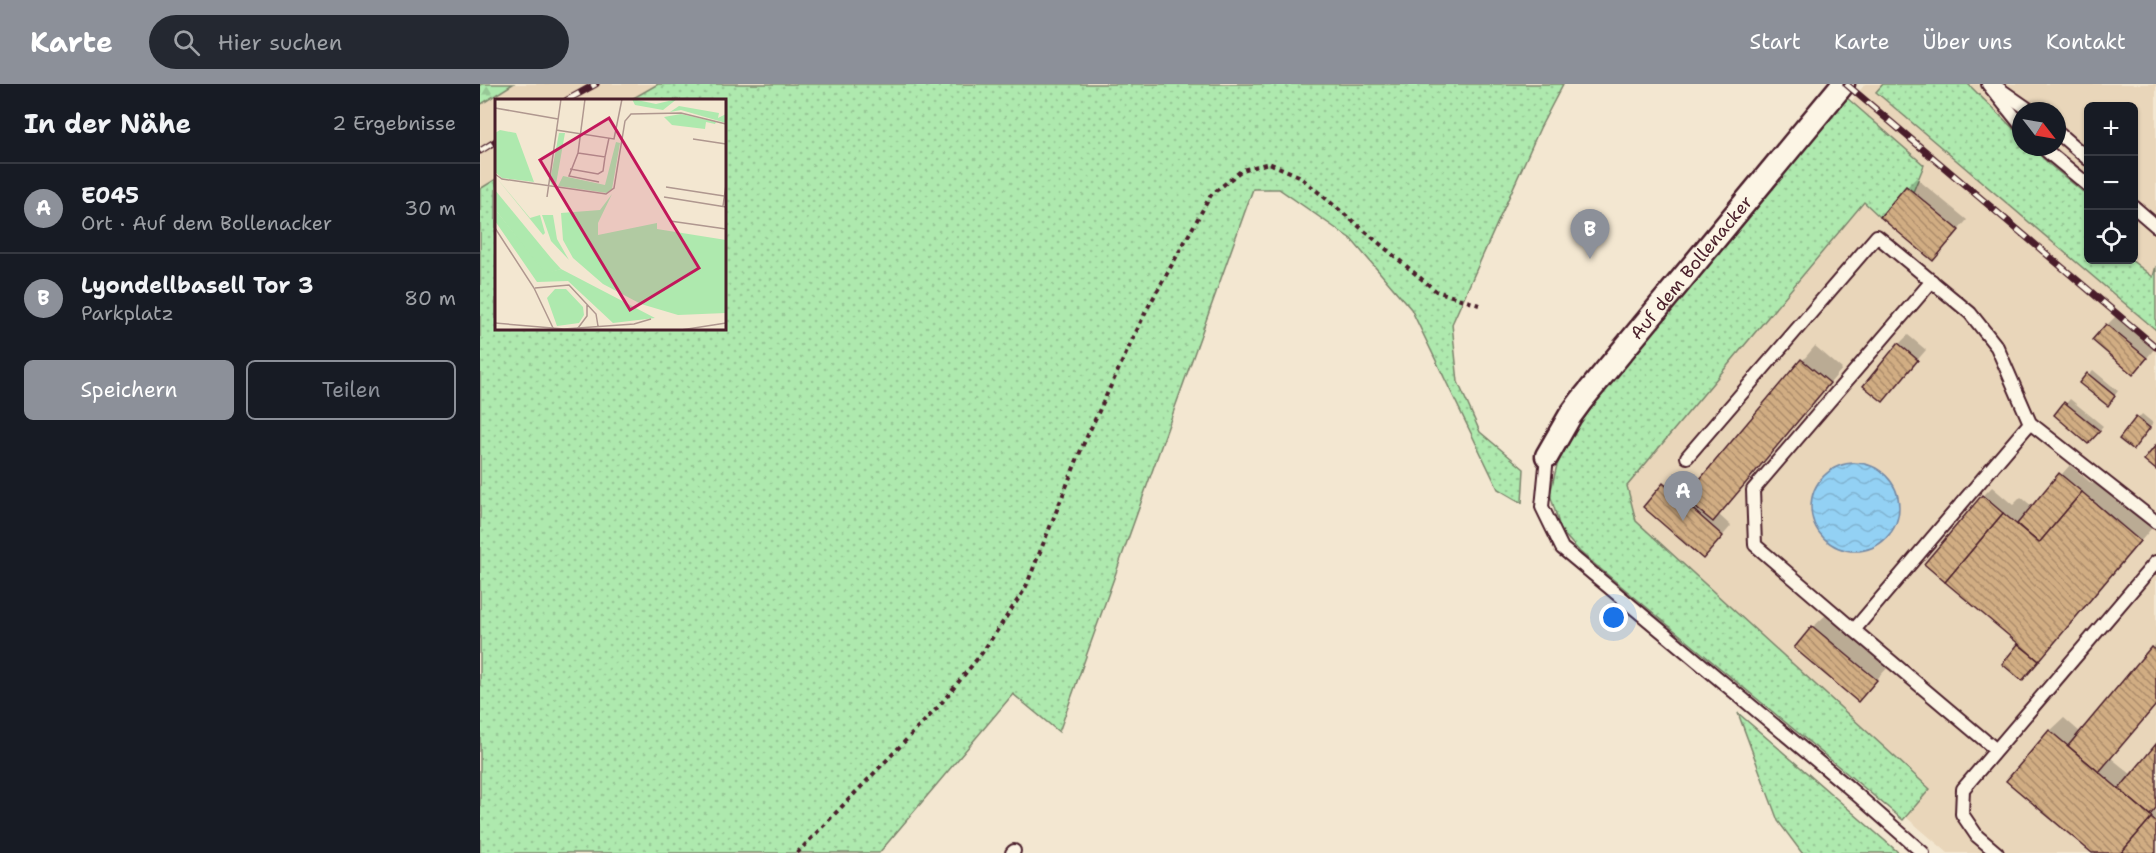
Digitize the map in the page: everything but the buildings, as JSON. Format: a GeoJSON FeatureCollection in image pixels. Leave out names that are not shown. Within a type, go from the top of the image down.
{"type":"FeatureCollection","features":[{"type":"Feature","properties":{"kind":"street","name":"Auf dem Bollenacker"},"geometry":{"type":"LineString","coordinates":[[1547,456],[1581,401],[1843,84]]}},
{"type":"Feature","properties":{"kind":"lane"},"geometry":{"type":"LineString","coordinates":[[1990,84],[2017,102]]}},
{"type":"Feature","properties":{"kind":"lane"},"geometry":{"type":"LineString","coordinates":[[1990,84],[2012,113]]}},
{"type":"Feature","properties":{"kind":"lane"},"geometry":{"type":"LineString","coordinates":[[2066,140],[2085,156]]}},
{"type":"Feature","properties":{"kind":"lane"},"geometry":{"type":"LineString","coordinates":[[2053,156],[2084,182]]}},
{"type":"Feature","properties":{"kind":"lane"},"geometry":{"type":"LineString","coordinates":[[2137,210],[2156,226]]}},
{"type":"Feature","properties":{"kind":"lane"},"geometry":{"type":"LineString","coordinates":[[1687,457],[1877,236],[1970,313],[1997,347],[2030,423],[2156,522]]}},
{"type":"Feature","properties":{"kind":"lane"},"geometry":{"type":"LineString","coordinates":[[1932,281],[1754,490],[1755,545],[1995,749]]}},
{"type":"Feature","properties":{"kind":"lane"},"geometry":{"type":"LineString","coordinates":[[1854,630],[2030,423]]}},
{"type":"Feature","properties":{"kind":"lane"},"geometry":{"type":"LineString","coordinates":[[1547,456],[1542,507],[1562,548],[1923,853]]}},
{"type":"Feature","properties":{"kind":"lane"},"geometry":{"type":"LineString","coordinates":[[1997,853],[1977,836],[1962,814],[1963,789],[2156,562]]}},
{"type":"Feature","properties":{"kind":"path"},"geometry":{"type":"LineString","coordinates":[[797,853],[939,706],[982,653],[1025,589],[1083,445],[1146,311],[1211,195],[1242,170],[1269,163],[1299,176],[1436,291],[1479,306]]}},
{"type":"Feature","properties":{"kind":"shaded area"},"geometry":{"type":"Polygon","coordinates":[[[513,84],[658,84],[632,99],[495,99],[495,180],[480,189],[480,105],[513,84]]]}},
{"type":"Feature","properties":{"kind":"shaded area"},"geometry":{"type":"Polygon","coordinates":[[[1865,84],[1883,84],[1877,93],[2156,330],[2156,853],[1948,853],[1588,544],[1851,102],[1865,84]]]}},
{"type":"Feature","properties":{"kind":"shaded area"},"geometry":{"type":"Polygon","coordinates":[[[1888,84],[2156,84],[2156,266],[2153,277],[2136,264],[2138,264],[2138,102],[2084,102],[2084,193],[2049,164],[2033,156],[2066,156],[2066,102],[2012,102],[2012,146],[1888,84]]]}},
{"type":"Feature","properties":{"kind":"green space"},"geometry":{"type":"Polygon","coordinates":[[[480,84],[513,84],[480,105],[480,84]]]}},
{"type":"Feature","properties":{"kind":"green space"},"geometry":{"type":"Polygon","coordinates":[[[658,84],[1563,84],[1540,128],[1452,324],[1458,382],[1480,432],[1524,469],[1522,503],[1498,489],[1411,309],[1351,239],[1279,189],[1253,189],[1059,732],[1013,694],[879,853],[480,853],[480,189],[495,180],[495,330],[726,330],[726,99],[632,99],[658,84]]]}},
{"type":"Feature","properties":{"kind":"green space"},"geometry":{"type":"Polygon","coordinates":[[[1883,84],[1968,84],[2012,127],[2012,156],[2041,156],[2084,193],[2084,264],[2136,264],[2153,277],[2156,266],[2156,330],[1876,92],[1883,84]]]}},
{"type":"Feature","properties":{"kind":"green space"},"geometry":{"type":"Polygon","coordinates":[[[1847,98],[1924,165],[1913,192],[1906,186],[1880,217],[1864,202],[1627,486],[1636,521],[1930,789],[1903,820],[1580,552],[1561,531],[1550,494],[1557,465],[1577,426],[1592,404],[1847,98]]]}},
{"type":"Feature","properties":{"kind":"green space"},"geometry":{"type":"Polygon","coordinates":[[[1738,713],[1899,853],[1802,853],[1778,821],[1738,713]]]}},
{"type":"Feature","properties":{"kind":"water"},"geometry":{"type":"Polygon","coordinates":[[[1855,463],[1880,470],[1892,482],[1899,507],[1892,532],[1880,544],[1855,551],[1830,544],[1818,532],[1811,507],[1818,482],[1830,470],[1855,463]]]}},
{"type":"Feature","properties":{"kind":"railway"},"geometry":{"type":"LineString","coordinates":[[569,99],[596,84]]}},
{"type":"Feature","properties":{"kind":"railway"},"geometry":{"type":"LineString","coordinates":[[1846,84],[2156,347]]}},
{"type":"Feature","properties":{"kind":"railway"},"geometry":{"type":"LineString","coordinates":[[480,151],[495,142]]}},
{"type":"Feature","properties":{"kind":"place","name":"Lyondellbasell Tor 3"},"geometry":{"type":"Point","coordinates":[1590,259]}},
{"type":"Feature","properties":{"kind":"place","name":"E045"},"geometry":{"type":"Point","coordinates":[1683,521]}}]}
